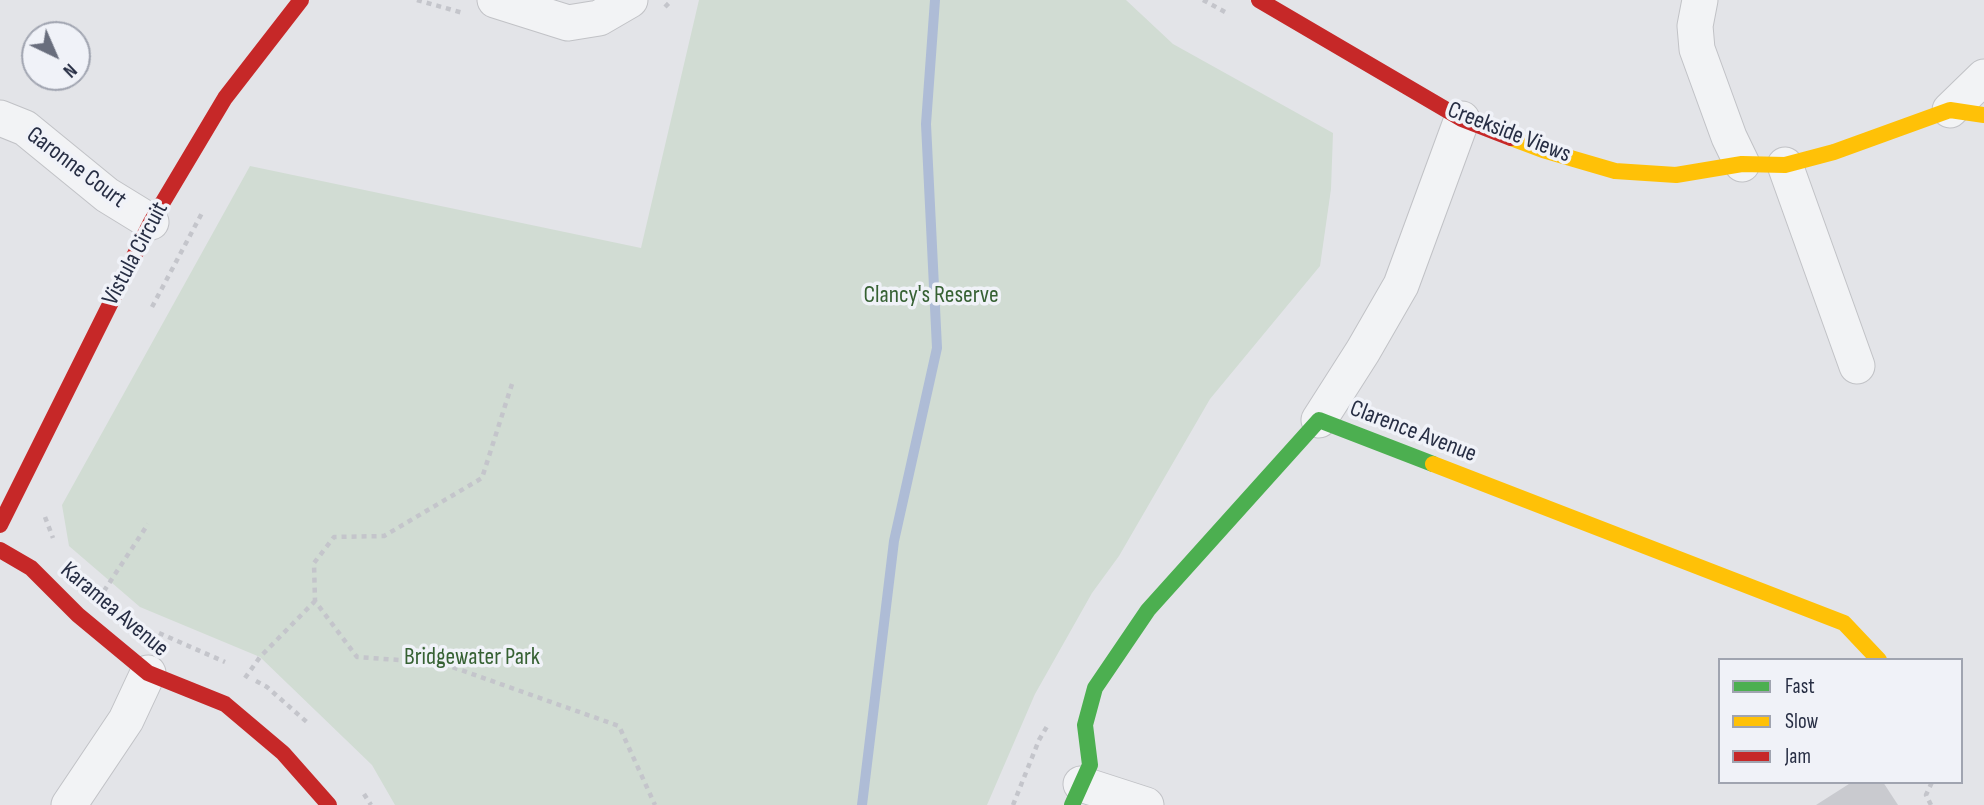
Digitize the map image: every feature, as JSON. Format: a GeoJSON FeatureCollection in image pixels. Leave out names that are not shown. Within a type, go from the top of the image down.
{"type":"FeatureCollection","features":[{"type":"Feature","properties":{"kind":"street","name":"Vistula Circuit"},"geometry":{"type":"LineString","coordinates":[[0,526],[151,222],[225,98],[301,0]]}},
{"type":"Feature","properties":{"kind":"street"},"geometry":{"type":"LineString","coordinates":[[495,0],[568,23],[599,18],[630,0]]}},
{"type":"Feature","properties":{"kind":"street","name":"Creekside Views"},"geometry":{"type":"LineString","coordinates":[[1259,0],[1462,119],[1543,149],[1615,171],[1676,175],[1742,164],[1785,165],[1834,152],[1950,110],[1984,115]]}},
{"type":"Feature","properties":{"kind":"street"},"geometry":{"type":"LineString","coordinates":[[1700,0],[1695,26],[1697,49],[1728,137],[1742,164]]}},
{"type":"Feature","properties":{"kind":"street"},"geometry":{"type":"LineString","coordinates":[[1950,110],[1984,77]]}},
{"type":"Feature","properties":{"kind":"street","name":"Garonne Court"},"geometry":{"type":"LineString","coordinates":[[0,118],[25,128],[107,195],[151,222]]}},
{"type":"Feature","properties":{"kind":"street"},"geometry":{"type":"LineString","coordinates":[[1319,421],[1401,285],[1462,119]]}},
{"type":"Feature","properties":{"kind":"street"},"geometry":{"type":"LineString","coordinates":[[1785,165],[1857,366]]}},
{"type":"Feature","properties":{"kind":"street","name":"Clarence Avenue"},"geometry":{"type":"LineString","coordinates":[[1076,794],[1090,765],[1084,725],[1095,688],[1148,610],[1319,421],[1844,622],[1877,658]]}},
{"type":"Feature","properties":{"kind":"street","name":"Karamea Avenue"},"geometry":{"type":"LineString","coordinates":[[0,550],[31,568],[78,615],[148,673],[225,704],[284,753],[329,805]]}},
{"type":"Feature","properties":{"kind":"street"},"geometry":{"type":"LineString","coordinates":[[68,805],[126,720],[148,673]]}},
{"type":"Feature","properties":{"kind":"street"},"geometry":{"type":"LineString","coordinates":[[1076,794],[1146,805]]}},
{"type":"Feature","properties":{"kind":"path"},"geometry":{"type":"LineString","coordinates":[[1203,0],[1228,14]]}},
{"type":"Feature","properties":{"kind":"path"},"geometry":{"type":"LineString","coordinates":[[150,312],[208,201]]}},
{"type":"Feature","properties":{"kind":"path"},"geometry":{"type":"LineString","coordinates":[[512,384],[482,478],[384,536],[334,537],[314,564],[315,601],[357,657],[441,663],[619,726],[655,805]]}},
{"type":"Feature","properties":{"kind":"path"},"geometry":{"type":"LineString","coordinates":[[45,518],[47,508]]}},
{"type":"Feature","properties":{"kind":"path"},"geometry":{"type":"LineString","coordinates":[[78,615],[101,595],[148,524]]}},
{"type":"Feature","properties":{"kind":"path"},"geometry":{"type":"LineString","coordinates":[[225,704],[260,657],[315,601]]}},
{"type":"Feature","properties":{"kind":"path"},"geometry":{"type":"LineString","coordinates":[[1013,805],[1039,740],[1053,716]]}},
{"type":"Feature","properties":{"kind":"path"},"geometry":{"type":"LineString","coordinates":[[1931,784],[1926,795],[1931,805]]}},
{"type":"Feature","properties":{"kind":"green space","name":"Clancy's Reserve"},"geometry":{"type":"Polygon","coordinates":[[[699,0],[1126,0],[1173,44],[1333,133],[1331,189],[1320,266],[1210,399],[1119,556],[1092,593],[1035,694],[987,805],[395,805],[372,765],[260,657],[140,607],[69,546],[62,505],[250,166],[641,248],[699,0]]]}},
{"type":"Feature","properties":{"kind":"building"},"geometry":{"type":"Polygon","coordinates":[[[1849,784],[1884,784],[1898,805],[1816,805],[1849,784]]]}},
{"type":"Feature","properties":{"kind":"waterway"},"geometry":{"type":"LineString","coordinates":[[862,805],[894,541],[937,348],[926,124],[935,0]]}},
{"type":"Feature","properties":{"kind":"traffic: fast"},"geometry":{"type":"LineString","coordinates":[[1072,805],[1090,765],[1085,725],[1095,688],[1148,610],[1319,420],[1433,464]]}},
{"type":"Feature","properties":{"kind":"traffic: slow"},"geometry":{"type":"LineString","coordinates":[[1511,138],[1615,171],[1676,175],[1742,164],[1785,165],[1834,152],[1950,110],[1984,115]]}},
{"type":"Feature","properties":{"kind":"traffic: slow"},"geometry":{"type":"LineString","coordinates":[[1433,464],[1844,623],[1877,658]]}},
{"type":"Feature","properties":{"kind":"traffic: jam"},"geometry":{"type":"LineString","coordinates":[[0,525],[151,222],[225,98],[301,0]]}},
{"type":"Feature","properties":{"kind":"traffic: jam"},"geometry":{"type":"LineString","coordinates":[[1259,0],[1462,119],[1511,138]]}},
{"type":"Feature","properties":{"kind":"traffic: jam"},"geometry":{"type":"LineString","coordinates":[[0,550],[31,568],[78,615],[148,673],[225,704],[283,753],[329,805]]}},
{"type":"Feature","properties":{"kind":"park label","name":"Bridgewater Park"},"geometry":{"type":"Point","coordinates":[472,658]}}]}
